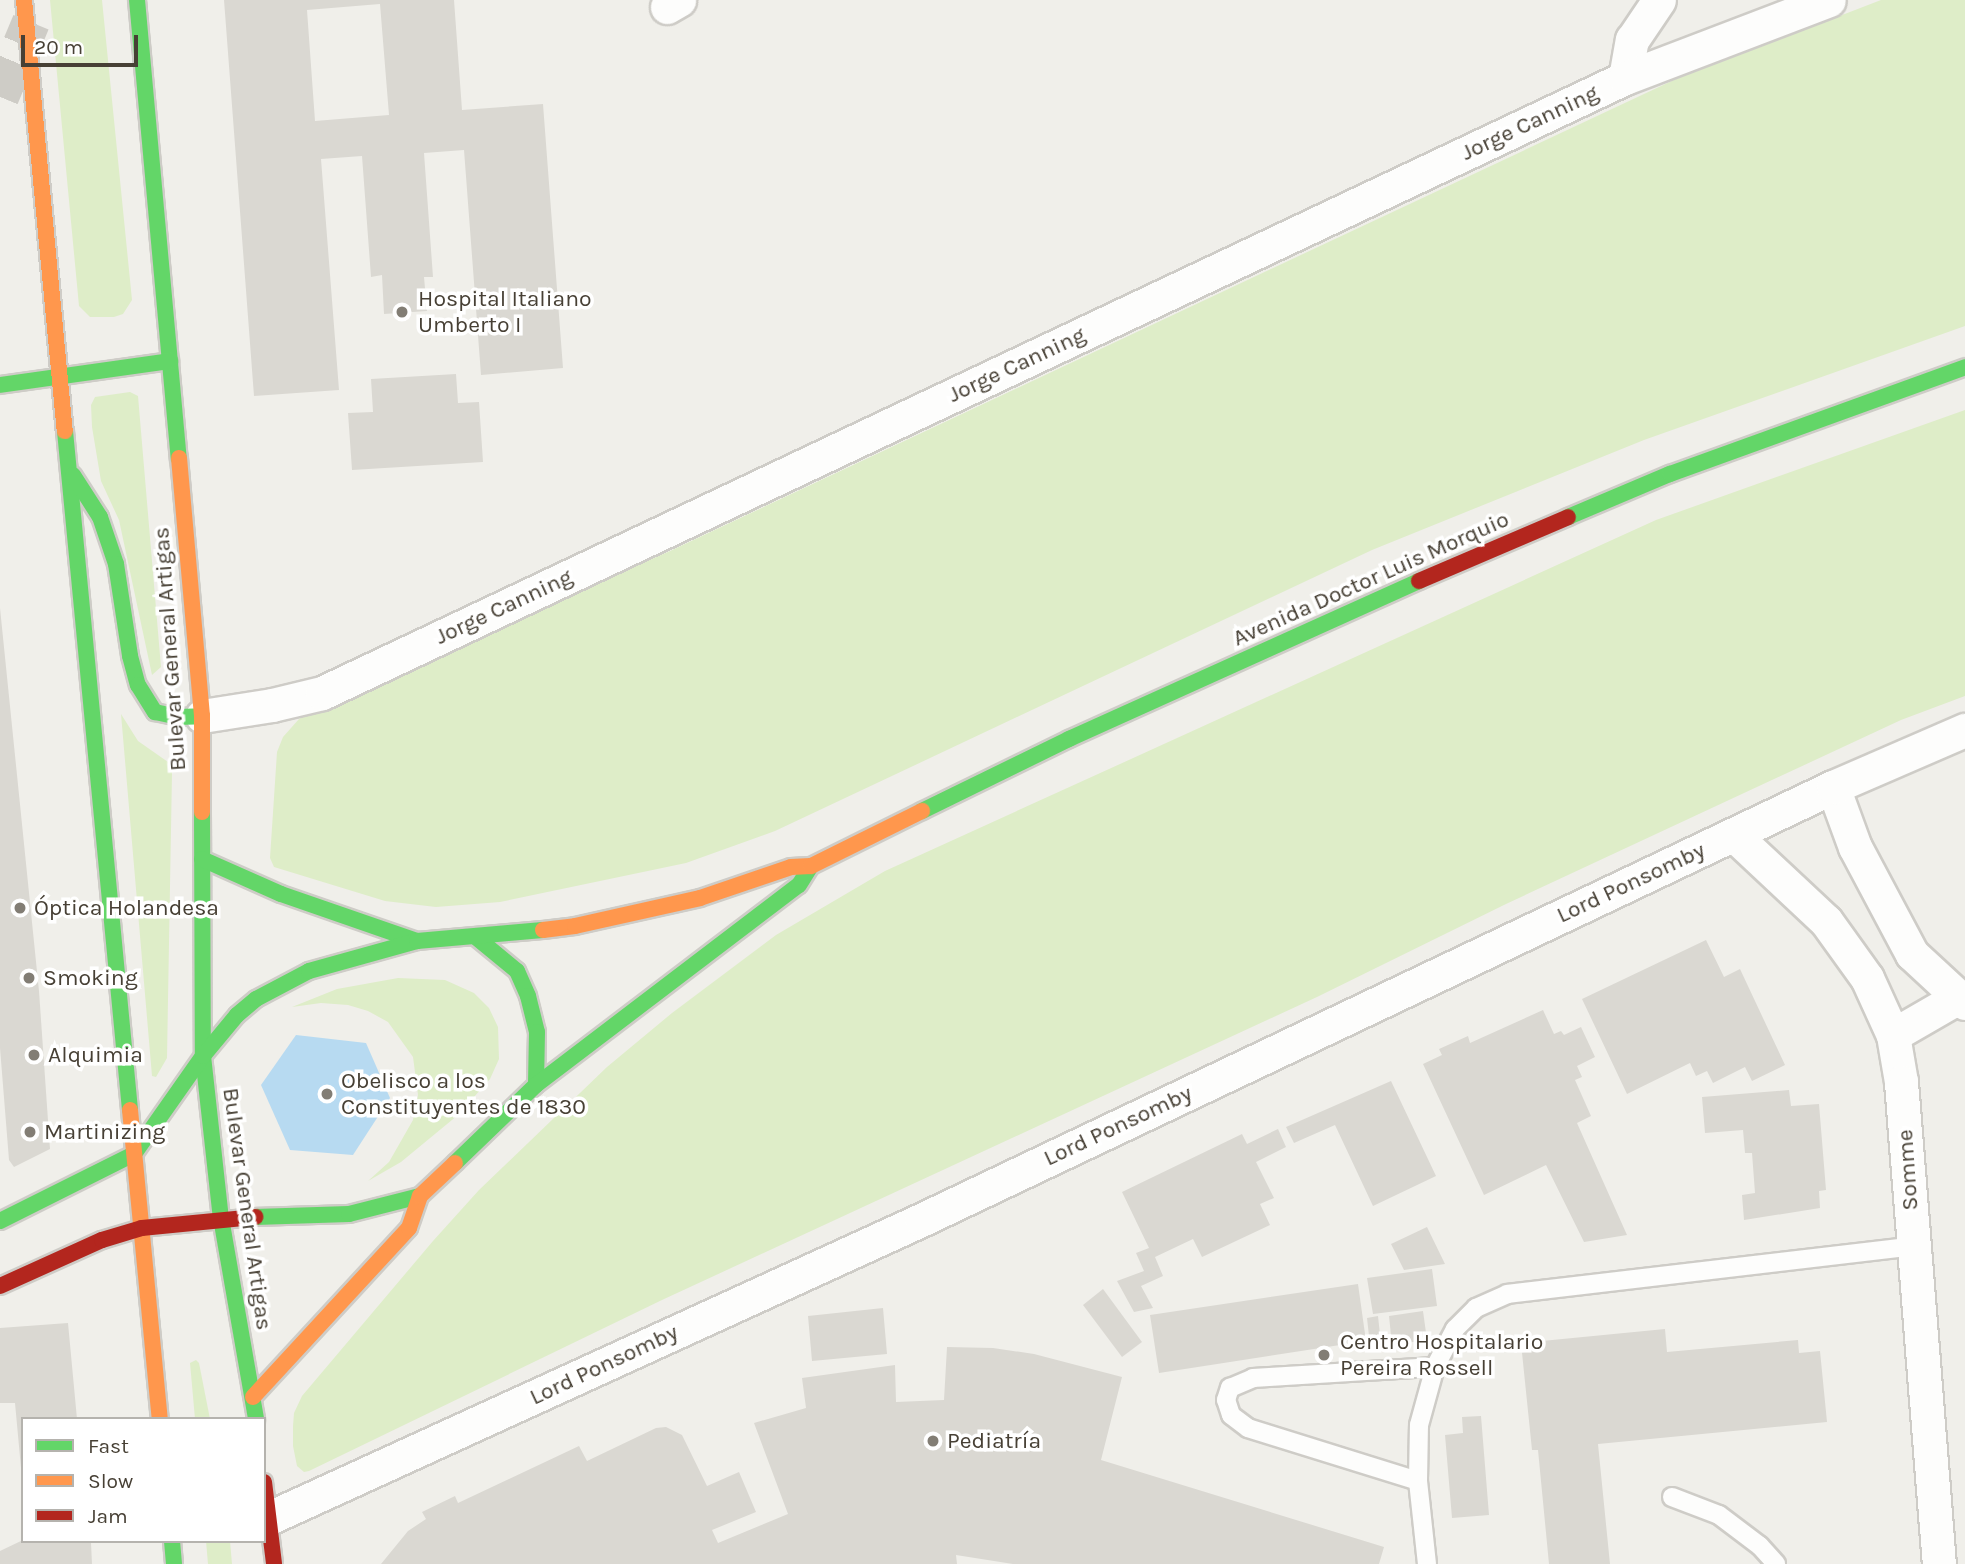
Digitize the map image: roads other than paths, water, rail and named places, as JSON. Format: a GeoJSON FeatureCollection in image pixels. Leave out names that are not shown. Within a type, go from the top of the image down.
{"type":"FeatureCollection","features":[{"type":"Feature","properties":{"kind":"main road"},"geometry":{"type":"LineString","coordinates":[[24,0],[160,1417]]}},
{"type":"Feature","properties":{"kind":"main road","name":"Bulevar General Artigas"},"geometry":{"type":"LineString","coordinates":[[137,0],[202,716],[203,1056],[221,1218],[256,1417]]}},
{"type":"Feature","properties":{"kind":"main road"},"geometry":{"type":"LineString","coordinates":[[0,385],[170,361]]}},
{"type":"Feature","properties":{"kind":"main road","name":"Avenida Doctor Luis Morquio"},"geometry":{"type":"LineString","coordinates":[[134,1154],[203,1056],[237,1015],[256,999],[279,986],[337,961],[417,941],[477,938],[575,926],[701,898],[791,867],[811,866],[1069,739],[1431,575],[1670,474],[1965,368]]}},
{"type":"Feature","properties":{"kind":"main road"},"geometry":{"type":"LineString","coordinates":[[69,470],[100,517],[116,564],[130,656],[138,685],[155,712],[178,717],[202,716]]}},
{"type":"Feature","properties":{"kind":"main road","name":"Avenida Doctor Luis Morquio"},"geometry":{"type":"LineString","coordinates":[[202,859],[281,894],[417,941]]}},
{"type":"Feature","properties":{"kind":"main road","name":"Avenida Doctor Luis Morquio"},"geometry":{"type":"LineString","coordinates":[[0,1286],[102,1240],[142,1228],[221,1218],[349,1214],[419,1196],[536,1085],[799,885],[811,866]]}},
{"type":"Feature","properties":{"kind":"main road"},"geometry":{"type":"LineString","coordinates":[[477,938],[517,971],[528,996],[537,1032],[536,1085]]}},
{"type":"Feature","properties":{"kind":"main road"},"geometry":{"type":"LineString","coordinates":[[0,1221],[94,1177],[134,1154]]}},
{"type":"Feature","properties":{"kind":"main road","name":"Avenida Doctor Luis Morquio"},"geometry":{"type":"LineString","coordinates":[[253,1397],[409,1228],[419,1196]]}},
{"type":"Feature","properties":{"kind":"main road"},"geometry":{"type":"LineString","coordinates":[[266,1496],[274,1564]]}},
{"type":"Feature","properties":{"kind":"main road"},"geometry":{"type":"LineString","coordinates":[[172,1543],[174,1564]]}},
{"type":"Feature","properties":{"kind":"street"},"geometry":{"type":"LineString","coordinates":[[1625,78],[1632,40],[1659,0]]}},
{"type":"Feature","properties":{"kind":"street","name":"Jorge Canning"},"geometry":{"type":"LineString","coordinates":[[202,716],[272,705],[322,692],[1625,78],[1826,0]]}},
{"type":"Feature","properties":{"kind":"street","name":"Lord Ponsomby"},"geometry":{"type":"LineString","coordinates":[[269,1518],[934,1214],[1833,787],[1965,730]]}},
{"type":"Feature","properties":{"kind":"street"},"geometry":{"type":"LineString","coordinates":[[1833,787],[1855,847],[1912,954],[1961,1000],[1893,1035]]}},
{"type":"Feature","properties":{"kind":"street","name":"Somme"},"geometry":{"type":"LineString","coordinates":[[1734,835],[1826,921],[1867,978],[1893,1035],[1902,1082],[1939,1564]]}},
{"type":"Feature","properties":{"kind":"lane"},"geometry":{"type":"LineString","coordinates":[[1427,1564],[1418,1481],[1419,1425],[1434,1367],[1455,1329],[1476,1308],[1507,1294],[1914,1246]]}},
{"type":"Feature","properties":{"kind":"lane"},"geometry":{"type":"LineString","coordinates":[[1418,1481],[1248,1428],[1231,1415],[1226,1400],[1230,1388],[1253,1378],[1434,1367]]}},
{"type":"Feature","properties":{"kind":"lane"},"geometry":{"type":"LineString","coordinates":[[1672,1497],[1719,1515],[1760,1546],[1776,1564]]}},
{"type":"Feature","properties":{"kind":"water"},"geometry":{"type":"Polygon","coordinates":[[[296,1035],[366,1043],[390,1098],[353,1155],[290,1150],[261,1085],[296,1035]]]}},
{"type":"Feature","properties":{"kind":"tunnel"},"geometry":{"type":"LineString","coordinates":[[0,97],[31,22]]}},
{"type":"Feature","properties":{"kind":"place","name":"Hospital Italiano Umberto I"},"geometry":{"type":"Point","coordinates":[402,312]}},
{"type":"Feature","properties":{"kind":"place","name":"Óptica Holandesa"},"geometry":{"type":"Point","coordinates":[20,908]}},
{"type":"Feature","properties":{"kind":"place","name":"Smoking"},"geometry":{"type":"Point","coordinates":[29,978]}},
{"type":"Feature","properties":{"kind":"place","name":"Alquimia"},"geometry":{"type":"Point","coordinates":[34,1055]}},
{"type":"Feature","properties":{"kind":"place","name":"Obelisco a los Constituyentes de 1830"},"geometry":{"type":"Point","coordinates":[327,1094]}},
{"type":"Feature","properties":{"kind":"place","name":"Martinizing"},"geometry":{"type":"Point","coordinates":[30,1132]}},
{"type":"Feature","properties":{"kind":"place","name":"Centro Hospitalario Pereira Rossell"},"geometry":{"type":"Point","coordinates":[1324,1355]}},
{"type":"Feature","properties":{"kind":"place","name":"Pediatría"},"geometry":{"type":"Point","coordinates":[933,1441]}}]}
